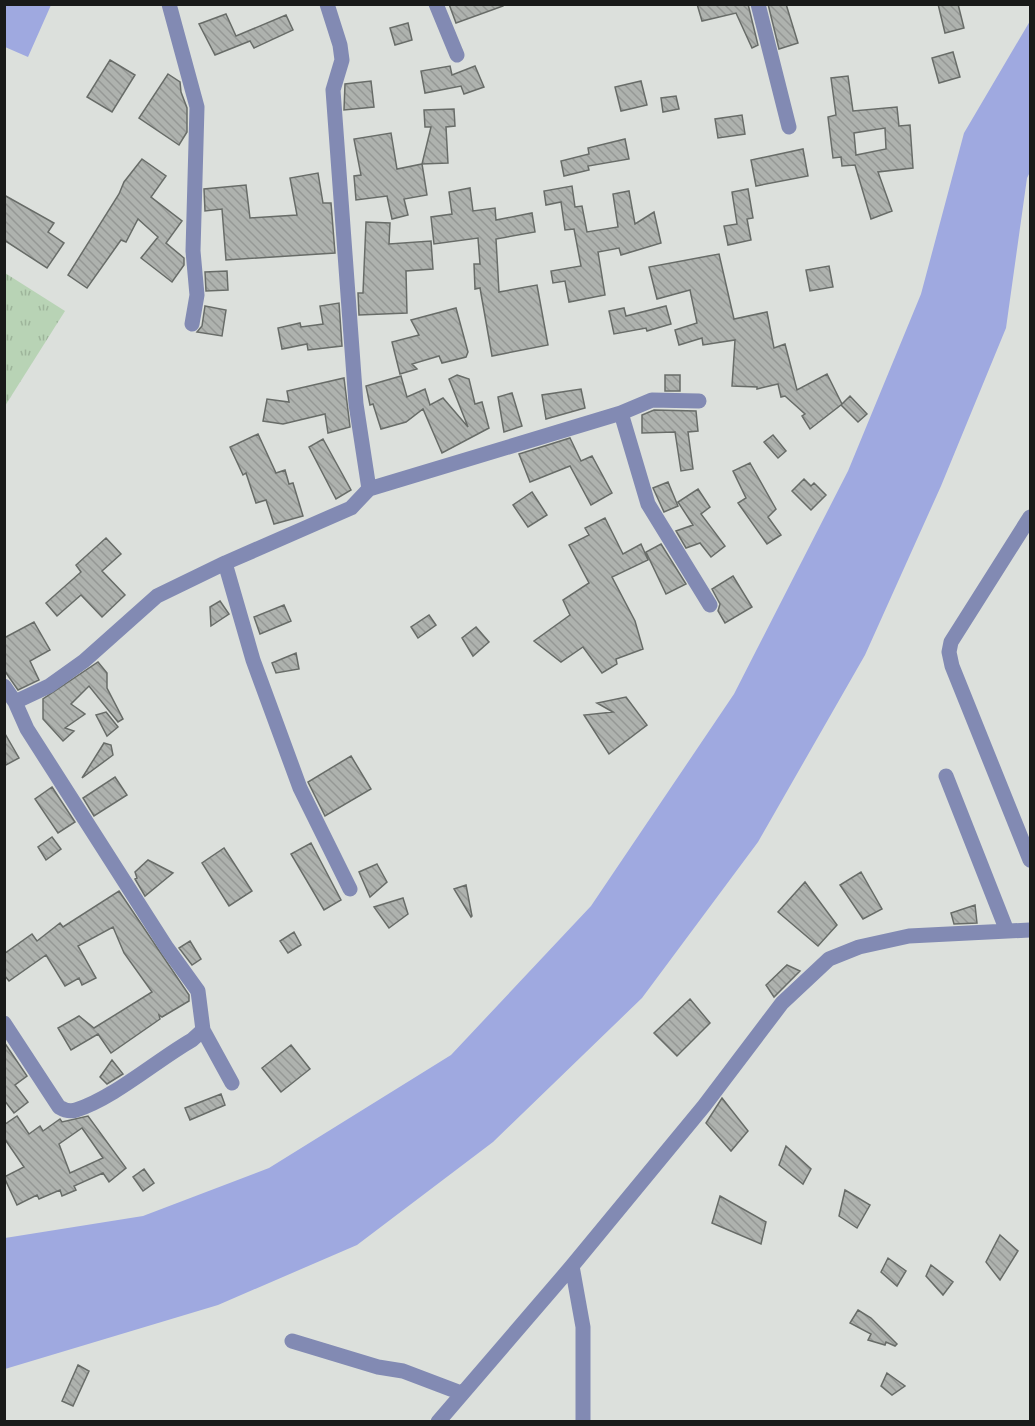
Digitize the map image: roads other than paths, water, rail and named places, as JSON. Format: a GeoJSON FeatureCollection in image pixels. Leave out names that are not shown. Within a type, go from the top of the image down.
{"type":"FeatureCollection","features":[{"type":"Feature","properties":{"kind":"street"},"geometry":{"type":"LineString","coordinates":[[169,4],[197,107],[193,251],[197,295],[192,324]]}},
{"type":"Feature","properties":{"kind":"street"},"geometry":{"type":"LineString","coordinates":[[327,4],[340,45],[342,60],[333,90],[356,404],[369,489]]}},
{"type":"Feature","properties":{"kind":"street"},"geometry":{"type":"LineString","coordinates":[[436,4],[458,55]]}},
{"type":"Feature","properties":{"kind":"street"},"geometry":{"type":"LineString","coordinates":[[758,4],[789,127]]}},
{"type":"Feature","properties":{"kind":"street"},"geometry":{"type":"LineString","coordinates":[[15,702],[49,686],[84,661],[157,596],[225,563],[351,508],[369,489],[621,413],[652,400],[699,401]]}},
{"type":"Feature","properties":{"kind":"street"},"geometry":{"type":"LineString","coordinates":[[621,413],[648,504],[710,605]]}},
{"type":"Feature","properties":{"kind":"street"},"geometry":{"type":"LineString","coordinates":[[1030,517],[951,642],[949,652],[952,666],[1030,860]]}},
{"type":"Feature","properties":{"kind":"street"},"geometry":{"type":"LineString","coordinates":[[225,563],[253,660],[300,788],[350,889]]}},
{"type":"Feature","properties":{"kind":"street"},"geometry":{"type":"LineString","coordinates":[[4,686],[15,702],[27,729],[166,948],[198,991],[204,1030],[232,1083]]}},
{"type":"Feature","properties":{"kind":"street"},"geometry":{"type":"LineString","coordinates":[[946,776],[1007,931]]}},
{"type":"Feature","properties":{"kind":"street"},"geometry":{"type":"LineString","coordinates":[[438,1422],[572,1266],[704,1106],[782,1004],[829,959],[860,947],[909,936],[1030,930]]}},
{"type":"Feature","properties":{"kind":"street"},"geometry":{"type":"LineString","coordinates":[[4,1023],[59,1107],[75,1111],[102,1097],[204,1030]]}},
{"type":"Feature","properties":{"kind":"street"},"geometry":{"type":"LineString","coordinates":[[572,1266],[583,1327],[584,1422]]}},
{"type":"Feature","properties":{"kind":"street"},"geometry":{"type":"LineString","coordinates":[[292,1341],[378,1367],[403,1371],[461,1393]]}},
{"type":"Feature","properties":{"kind":"water"},"geometry":{"type":"Polygon","coordinates":[[[5,4],[51,5],[28,57],[5,47],[5,4]]]}},
{"type":"Feature","properties":{"kind":"water"},"geometry":{"type":"Polygon","coordinates":[[[1030,21],[1030,172],[1027,178],[1006,328],[941,486],[865,655],[758,842],[642,998],[493,1142],[357,1245],[218,1305],[5,1369],[5,1238],[143,1216],[269,1168],[451,1055],[591,906],[734,694],[848,471],[921,294],[964,133],[1030,21]]]}}]}
